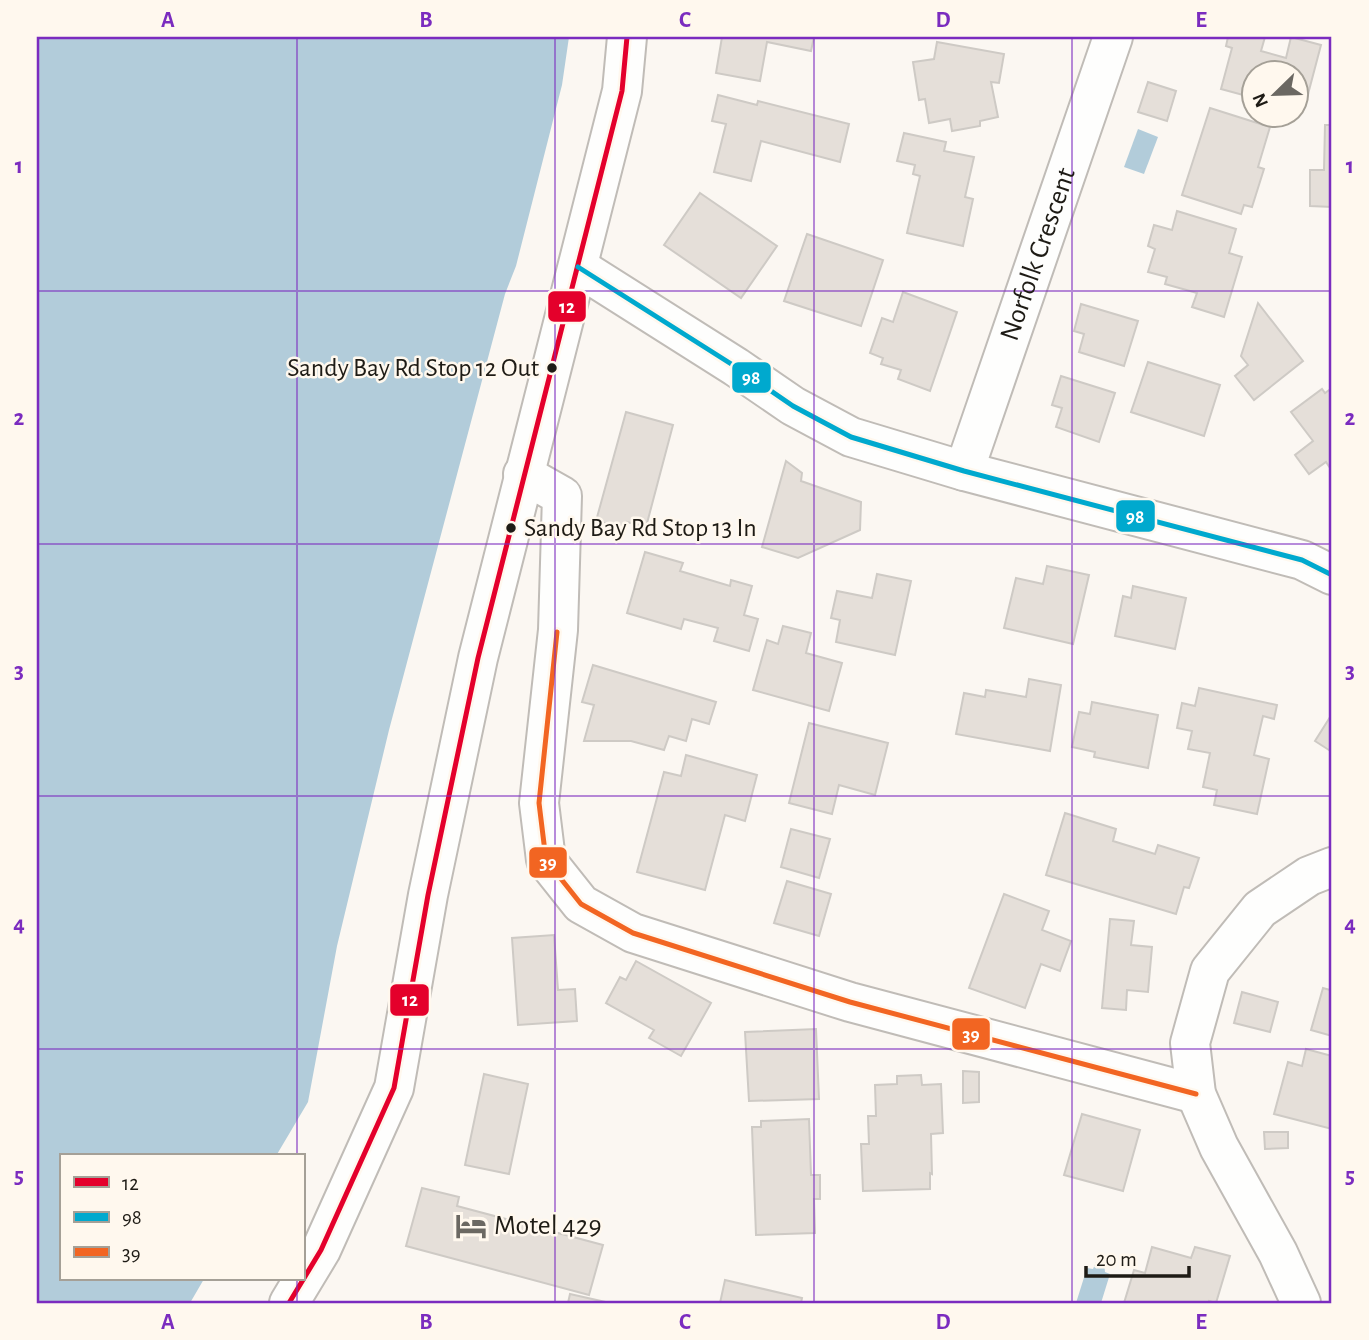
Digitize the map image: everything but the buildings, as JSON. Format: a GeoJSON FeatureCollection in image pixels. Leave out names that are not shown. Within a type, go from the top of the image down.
{"type":"FeatureCollection","features":[{"type":"Feature","properties":{"kind":"street"},"geometry":{"type":"LineString","coordinates":[[304,1278],[321,1250],[394,1088],[428,895],[478,658],[622,91],[627,37]]}},
{"type":"Feature","properties":{"kind":"street","name":"Norfolk Crescent"},"geometry":{"type":"LineString","coordinates":[[964,471],[1113,37]]}},
{"type":"Feature","properties":{"kind":"street"},"geometry":{"type":"LineString","coordinates":[[578,267],[793,406],[851,437],[964,471],[1302,560],[1332,575]]}},
{"type":"Feature","properties":{"kind":"street"},"geometry":{"type":"LineString","coordinates":[[523,474],[562,496],[558,630],[539,803],[546,860],[581,904],[633,933],[850,1002],[1196,1094]]}},
{"type":"Feature","properties":{"kind":"street"},"geometry":{"type":"LineString","coordinates":[[1301,1303],[1278,1253],[1219,1147],[1196,1094],[1190,1043],[1210,971],[1260,909],[1309,876],[1332,867]]}},
{"type":"Feature","properties":{"kind":"street"},"geometry":{"type":"LineString","coordinates":[[289,1303],[303,1280]]}},
{"type":"Feature","properties":{"kind":"water"},"geometry":{"type":"Polygon","coordinates":[[[37,37],[569,37],[562,85],[516,266],[505,294],[389,730],[337,946],[308,1102],[277,1154],[60,1154],[60,1280],[203,1280],[190,1303],[37,1303],[37,37]]]}},
{"type":"Feature","properties":{"kind":"water"},"geometry":{"type":"Polygon","coordinates":[[[1138,129],[1158,137],[1144,174],[1124,167],[1138,129]]]}},
{"type":"Feature","properties":{"kind":"water"},"geometry":{"type":"Polygon","coordinates":[[[1096,1262],[1104,1263],[1105,1272],[1110,1274],[1101,1303],[1076,1303],[1087,1268],[1093,1269],[1096,1262]]]}},
{"type":"Feature","properties":{"kind":"transit line","name":"12"},"geometry":{"type":"LineString","coordinates":[[304,1278],[321,1250],[394,1088],[428,895],[478,658],[622,91],[627,37]]}},
{"type":"Feature","properties":{"kind":"transit line","name":"98"},"geometry":{"type":"LineString","coordinates":[[578,267],[793,406],[851,437],[964,471],[1302,560],[1332,575]]}},
{"type":"Feature","properties":{"kind":"transit line","name":"39"},"geometry":{"type":"LineString","coordinates":[[557,632],[539,803],[546,860],[581,904],[633,933],[850,1002],[1196,1094]]}},
{"type":"Feature","properties":{"kind":"transit line","name":"12"},"geometry":{"type":"LineString","coordinates":[[289,1303],[303,1280]]}},
{"type":"Feature","properties":{"kind":"place","name":"Sandy Bay Rd Stop 12 Out"},"geometry":{"type":"Point","coordinates":[552,368]}},
{"type":"Feature","properties":{"kind":"place","name":"Sandy Bay Rd Stop 13 In"},"geometry":{"type":"Point","coordinates":[511,528]}},
{"type":"Feature","properties":{"kind":"place","name":"Motel 429"},"geometry":{"type":"Point","coordinates":[471,1226]}}]}
